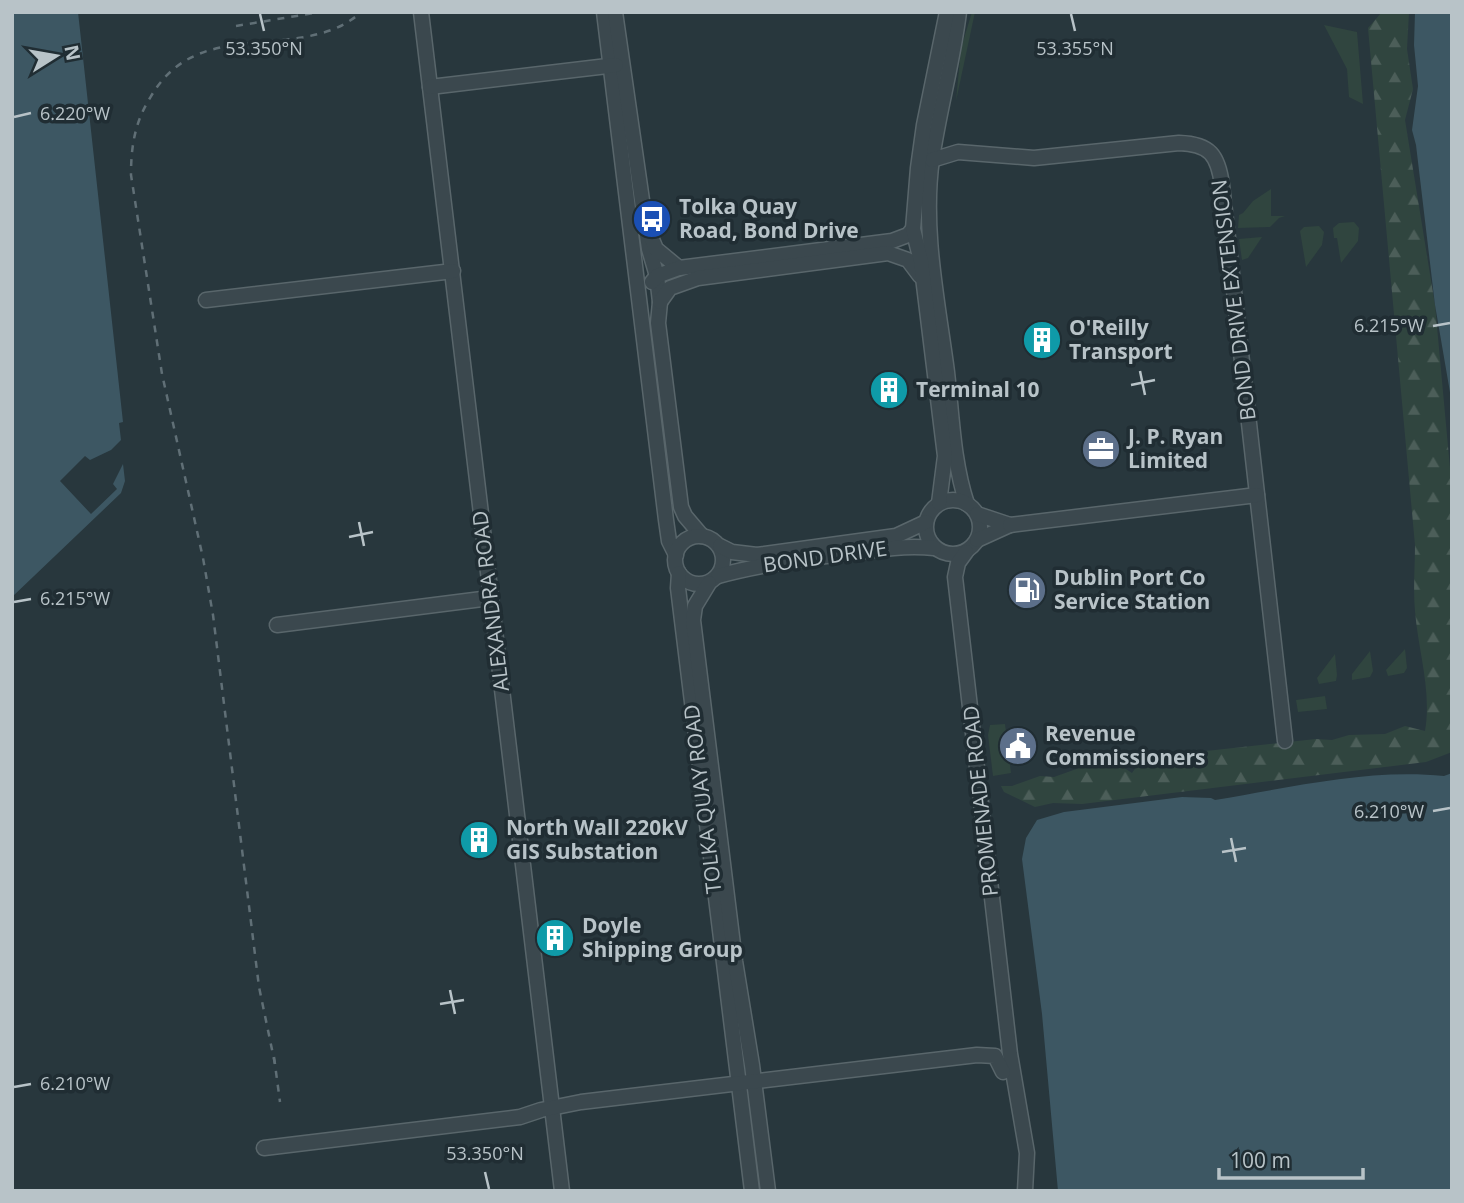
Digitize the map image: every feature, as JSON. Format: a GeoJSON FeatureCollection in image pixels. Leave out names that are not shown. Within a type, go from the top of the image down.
{"type":"FeatureCollection","features":[{"type":"Feature","properties":{"kind":"street","name":"ALEXANDRA ROAD"},"geometry":{"type":"LineString","coordinates":[[421,12],[562,1191]]}},
{"type":"Feature","properties":{"kind":"street"},"geometry":{"type":"LineString","coordinates":[[604,12],[615,65],[636,205],[641,300],[668,530],[679,573],[695,584],[713,579],[723,565],[720,546],[710,538],[702,536],[688,538],[682,542],[676,555]]}},
{"type":"Feature","properties":{"kind":"street"},"geometry":{"type":"LineString","coordinates":[[615,12],[615,65]]}},
{"type":"Feature","properties":{"kind":"street"},"geometry":{"type":"LineString","coordinates":[[939,503],[945,456],[924,284],[914,229],[924,125],[947,12]]}},
{"type":"Feature","properties":{"kind":"street"},"geometry":{"type":"LineString","coordinates":[[959,12],[932,160],[929,198],[932,248],[960,483],[980,528],[977,540]]}},
{"type":"Feature","properties":{"kind":"street"},"geometry":{"type":"LineString","coordinates":[[956,40],[967,12]]}},
{"type":"Feature","properties":{"kind":"street"},"geometry":{"type":"LineString","coordinates":[[430,87],[615,65]]}},
{"type":"Feature","properties":{"kind":"street"},"geometry":{"type":"LineString","coordinates":[[941,113],[947,144],[958,152]]}},
{"type":"Feature","properties":{"kind":"street","name":"BOND DRIVE EXTENSION"},"geometry":{"type":"LineString","coordinates":[[932,160],[958,152],[1034,158],[1179,143],[1204,147],[1217,162],[1222,185],[1285,741]]}},
{"type":"Feature","properties":{"kind":"street"},"geometry":{"type":"LineString","coordinates":[[636,205],[656,249],[679,268]]}},
{"type":"Feature","properties":{"kind":"street"},"geometry":{"type":"LineString","coordinates":[[647,229],[649,249],[657,276],[660,303],[658,323],[681,507],[702,536]]}},
{"type":"Feature","properties":{"kind":"street"},"geometry":{"type":"LineString","coordinates":[[641,300],[657,276],[679,268],[892,241],[908,235],[914,229]]}},
{"type":"Feature","properties":{"kind":"street"},"geometry":{"type":"LineString","coordinates":[[660,303],[670,288],[698,278],[888,253],[908,260],[924,284]]}},
{"type":"Feature","properties":{"kind":"street"},"geometry":{"type":"LineString","coordinates":[[206,300],[453,271]]}},
{"type":"Feature","properties":{"kind":"street"},"geometry":{"type":"LineString","coordinates":[[1010,525],[950,500],[939,503],[930,513],[926,522],[926,534],[934,548],[951,555],[966,552],[977,540],[1010,525],[1257,495]]}},
{"type":"Feature","properties":{"kind":"street","name":"BOND DRIVE"},"geometry":{"type":"LineString","coordinates":[[720,546],[732,552],[757,555],[896,536],[926,522]]}},
{"type":"Feature","properties":{"kind":"street","name":"BOND DRIVE"},"geometry":{"type":"LineString","coordinates":[[713,579],[796,560],[908,545],[934,548]]}},
{"type":"Feature","properties":{"kind":"street","name":"PROMENADE ROAD"},"geometry":{"type":"LineString","coordinates":[[966,552],[958,563],[955,577],[1010,1054],[1027,1153],[1025,1191]]}},
{"type":"Feature","properties":{"kind":"street","name":"TOLKA QUAY ROAD"},"geometry":{"type":"LineString","coordinates":[[679,573],[678,588],[752,1191]]}},
{"type":"Feature","properties":{"kind":"street","name":"TOLKA QUAY ROAD"},"geometry":{"type":"LineString","coordinates":[[713,579],[695,606],[693,620],[735,961],[755,1082],[768,1191]]}},
{"type":"Feature","properties":{"kind":"street"},"geometry":{"type":"LineString","coordinates":[[277,625],[490,598]]}},
{"type":"Feature","properties":{"kind":"street"},"geometry":{"type":"LineString","coordinates":[[264,1148],[520,1117],[581,1102],[984,1054],[995,1056],[1003,1072]]}},
{"type":"Feature","properties":{"kind":"green space"},"geometry":{"type":"Polygon","coordinates":[[[972,12],[975,12],[956,101],[961,48],[972,12]]]}},
{"type":"Feature","properties":{"kind":"green space"},"geometry":{"type":"Polygon","coordinates":[[[1382,12],[1409,12],[1407,49],[1413,89],[1405,120],[1435,305],[1452,490],[1452,752],[1426,762],[1082,804],[1053,803],[1035,807],[1004,792],[1001,786],[1012,786],[1040,776],[1054,777],[1082,767],[1117,763],[1132,773],[1139,763],[1188,753],[1316,739],[1332,740],[1349,735],[1385,734],[1405,726],[1425,731],[1426,686],[1414,603],[1415,545],[1368,28],[1382,12]]]}},
{"type":"Feature","properties":{"kind":"green space"},"geometry":{"type":"Polygon","coordinates":[[[1324,25],[1357,32],[1363,104],[1349,97],[1347,69],[1324,25]]]}},
{"type":"Feature","properties":{"kind":"green space"},"geometry":{"type":"Polygon","coordinates":[[[1271,189],[1271,216],[1285,216],[1270,227],[1238,228],[1239,215],[1271,189]]]}},
{"type":"Feature","properties":{"kind":"green space"},"geometry":{"type":"Polygon","coordinates":[[[1354,222],[1359,228],[1358,241],[1341,263],[1333,228],[1339,223],[1354,222]]]}},
{"type":"Feature","properties":{"kind":"green space"},"geometry":{"type":"Polygon","coordinates":[[[1319,226],[1324,232],[1322,245],[1306,267],[1300,231],[1304,227],[1319,226]]]}},
{"type":"Feature","properties":{"kind":"green space"},"geometry":{"type":"Polygon","coordinates":[[[1262,237],[1248,258],[1242,260],[1239,239],[1262,237]]]}},
{"type":"Feature","properties":{"kind":"green space"},"geometry":{"type":"Polygon","coordinates":[[[1405,649],[1407,668],[1404,673],[1388,676],[1386,670],[1405,649]]]}},
{"type":"Feature","properties":{"kind":"green space"},"geometry":{"type":"Polygon","coordinates":[[[1370,651],[1373,671],[1370,677],[1352,680],[1352,674],[1370,651]]]}},
{"type":"Feature","properties":{"kind":"green space"},"geometry":{"type":"Polygon","coordinates":[[[1335,654],[1336,681],[1319,684],[1317,678],[1335,654]]]}},
{"type":"Feature","properties":{"kind":"green space"},"geometry":{"type":"Polygon","coordinates":[[[1325,696],[1327,709],[1298,712],[1296,700],[1325,696]]]}},
{"type":"Feature","properties":{"kind":"green space"},"geometry":{"type":"Polygon","coordinates":[[[1005,724],[1011,773],[993,776],[988,735],[990,725],[1005,724]]]}},
{"type":"Feature","properties":{"kind":"water"},"geometry":{"type":"Polygon","coordinates":[[[12,12],[78,12],[123,422],[119,423],[121,440],[111,450],[90,460],[85,456],[60,481],[91,514],[117,489],[113,484],[123,464],[125,481],[121,493],[12,597],[12,12]]]}},
{"type":"Feature","properties":{"kind":"water"},"geometry":{"type":"Polygon","coordinates":[[[1415,12],[1452,12],[1452,404],[1435,305],[1412,130],[1418,86],[1414,45],[1415,12]]]}},
{"type":"Feature","properties":{"kind":"water"},"geometry":{"type":"Polygon","coordinates":[[[1452,773],[1452,1191],[1058,1191],[1042,1014],[1022,859],[1026,838],[1037,820],[1064,812],[1182,797],[1215,800],[1358,777],[1416,774],[1444,776],[1452,773]]]}},
{"type":"Feature","properties":{"kind":"railway"},"geometry":{"type":"LineString","coordinates":[[236,26],[320,12]]}},
{"type":"Feature","properties":{"kind":"railway"},"geometry":{"type":"LineString","coordinates":[[275,1064],[259,987],[213,615],[162,374],[131,175],[132,154],[137,125],[150,98],[167,75],[187,60],[210,50],[233,45],[309,36],[338,27],[362,12]]}},
{"type":"Feature","properties":{"kind":"railway"},"geometry":{"type":"LineString","coordinates":[[274,1057],[280,1102]]}},
{"type":"Feature","properties":{"kind":"place","name":"Tolka Quay Road, Bond Drive"},"geometry":{"type":"Point","coordinates":[652,219]}},
{"type":"Feature","properties":{"kind":"place","name":"O'Reilly Transport"},"geometry":{"type":"Point","coordinates":[1042,340]}},
{"type":"Feature","properties":{"kind":"place","name":"Terminal 10"},"geometry":{"type":"Point","coordinates":[889,390]}},
{"type":"Feature","properties":{"kind":"place","name":"J. P. Ryan Limited"},"geometry":{"type":"Point","coordinates":[1101,449]}},
{"type":"Feature","properties":{"kind":"place","name":"Dublin Port Co Service Station"},"geometry":{"type":"Point","coordinates":[1027,590]}},
{"type":"Feature","properties":{"kind":"place","name":"Revenue Commissioners"},"geometry":{"type":"Point","coordinates":[1018,746]}},
{"type":"Feature","properties":{"kind":"place","name":"North Wall 220kV GIS Substation"},"geometry":{"type":"Point","coordinates":[479,840]}},
{"type":"Feature","properties":{"kind":"place","name":"Doyle Shipping Group"},"geometry":{"type":"Point","coordinates":[555,938]}}]}
